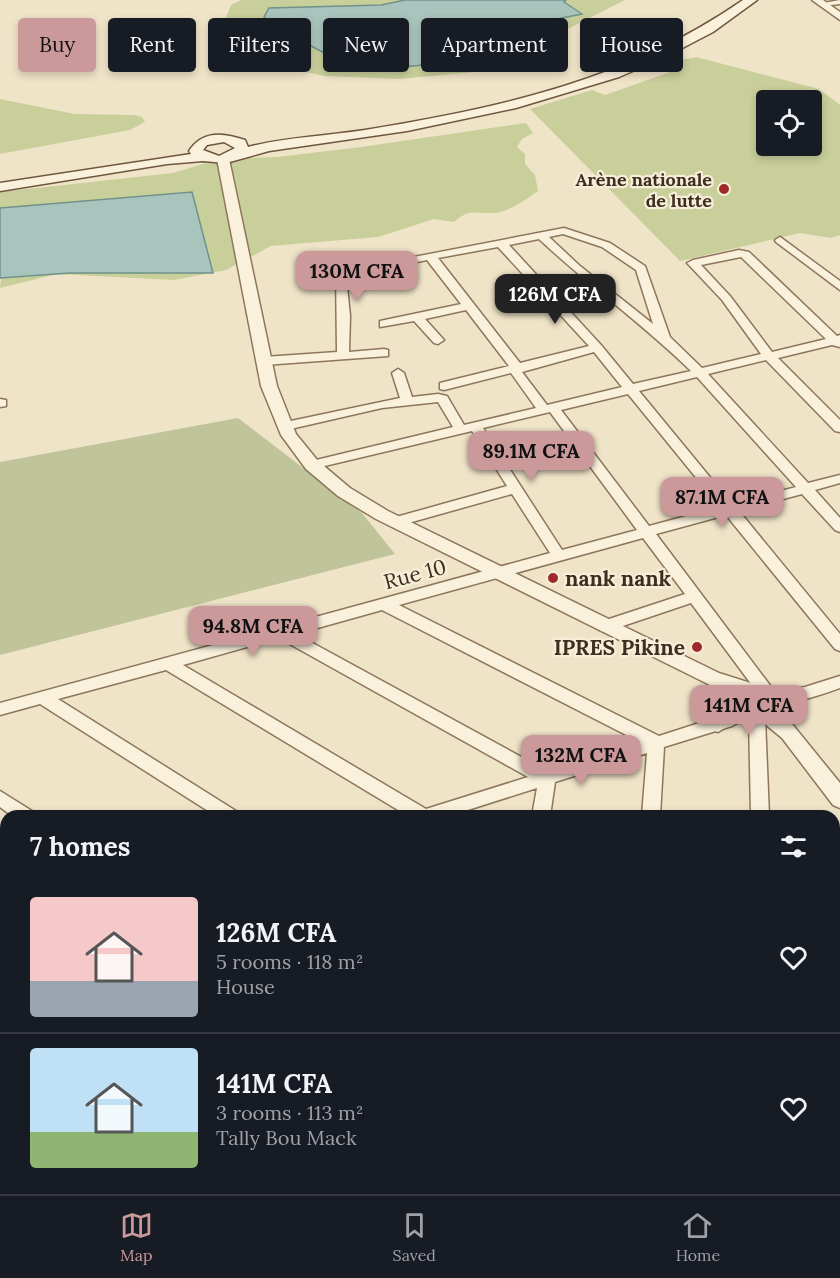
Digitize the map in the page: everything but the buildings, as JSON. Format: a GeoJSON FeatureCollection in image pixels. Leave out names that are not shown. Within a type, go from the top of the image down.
{"type":"FeatureCollection","features":[{"type":"Feature","properties":{"kind":"main road"},"geometry":{"type":"LineString","coordinates":[[0,182],[200,152],[223,159],[238,146],[392,125],[536,93],[648,53],[707,24],[741,0]]}},
{"type":"Feature","properties":{"kind":"main road"},"geometry":{"type":"LineString","coordinates":[[0,187],[167,160],[200,152],[213,139],[238,146],[433,122],[541,96],[607,76],[655,56],[707,30],[752,0]]}},
{"type":"Feature","properties":{"kind":"street"},"geometry":{"type":"LineString","coordinates":[[820,2],[840,3],[840,9]]}},
{"type":"Feature","properties":{"kind":"street"},"geometry":{"type":"LineString","coordinates":[[820,2],[840,17]]}},
{"type":"Feature","properties":{"kind":"street"},"geometry":{"type":"LineString","coordinates":[[223,159],[269,386],[294,443],[312,465],[344,492],[394,522],[769,707]]}},
{"type":"Feature","properties":{"kind":"street"},"geometry":{"type":"LineString","coordinates":[[343,356],[344,316],[339,277],[345,272],[564,231],[606,245],[641,268],[664,338]]}},
{"type":"Feature","properties":{"kind":"street"},"geometry":{"type":"LineString","coordinates":[[542,235],[576,268],[664,338],[699,372],[840,527]]}},
{"type":"Feature","properties":{"kind":"street"},"geometry":{"type":"LineString","coordinates":[[780,240],[840,287]]}},
{"type":"Feature","properties":{"kind":"street"},"geometry":{"type":"LineString","coordinates":[[502,244],[597,348],[628,390],[840,645]]}},
{"type":"Feature","properties":{"kind":"street"},"geometry":{"type":"LineString","coordinates":[[838,342],[745,254],[739,253],[693,264],[726,298],[769,356],[840,428]]}},
{"type":"Feature","properties":{"kind":"street"},"geometry":{"type":"LineString","coordinates":[[430,256],[516,370],[646,532],[694,597],[769,707],[840,799]]}},
{"type":"Feature","properties":{"kind":"street"},"geometry":{"type":"LineString","coordinates":[[379,266],[396,285]]}},
{"type":"Feature","properties":{"kind":"street"},"geometry":{"type":"LineString","coordinates":[[828,276],[840,272]]}},
{"type":"Feature","properties":{"kind":"street"},"geometry":{"type":"LineString","coordinates":[[384,324],[469,306]]}},
{"type":"Feature","properties":{"kind":"street"},"geometry":{"type":"LineString","coordinates":[[417,316],[438,340]]}},
{"type":"Feature","properties":{"kind":"street"},"geometry":{"type":"LineString","coordinates":[[312,465],[699,372],[838,342]]}},
{"type":"Feature","properties":{"kind":"street"},"geometry":{"type":"LineString","coordinates":[[444,386],[516,370],[597,348]]}},
{"type":"Feature","properties":{"kind":"street"},"geometry":{"type":"LineString","coordinates":[[264,361],[384,353]]}},
{"type":"Feature","properties":{"kind":"street"},"geometry":{"type":"LineString","coordinates":[[398,373],[407,401]]}},
{"type":"Feature","properties":{"kind":"street"},"geometry":{"type":"LineString","coordinates":[[286,426],[382,404],[441,398],[468,428],[515,488],[559,556]]}},
{"type":"Feature","properties":{"kind":"street","name":"Rue 10"},"geometry":{"type":"LineString","coordinates":[[0,709],[840,479]]}},
{"type":"Feature","properties":{"kind":"street"},"geometry":{"type":"LineString","coordinates":[[394,522],[515,488]]}},
{"type":"Feature","properties":{"kind":"street"},"geometry":{"type":"LineString","coordinates":[[604,626],[694,597]]}},
{"type":"Feature","properties":{"kind":"street"},"geometry":{"type":"LineString","coordinates":[[384,604],[656,742]]}},
{"type":"Feature","properties":{"kind":"street"},"geometry":{"type":"LineString","coordinates":[[280,632],[547,779]]}},
{"type":"Feature","properties":{"kind":"street"},"geometry":{"type":"LineString","coordinates":[[166,663],[414,810]]}},
{"type":"Feature","properties":{"kind":"street"},"geometry":{"type":"LineString","coordinates":[[444,810],[722,723],[840,682]]}},
{"type":"Feature","properties":{"kind":"street"},"geometry":{"type":"LineString","coordinates":[[722,723],[731,708],[730,698],[723,683]]}},
{"type":"Feature","properties":{"kind":"street"},"geometry":{"type":"LineString","coordinates":[[40,698],[220,810]]}},
{"type":"Feature","properties":{"kind":"street"},"geometry":{"type":"LineString","coordinates":[[760,810],[769,707]]}},
{"type":"Feature","properties":{"kind":"street"},"geometry":{"type":"LineString","coordinates":[[651,810],[656,742]]}},
{"type":"Feature","properties":{"kind":"street"},"geometry":{"type":"LineString","coordinates":[[542,810],[547,779]]}},
{"type":"Feature","properties":{"kind":"street"},"geometry":{"type":"LineString","coordinates":[[0,798],[17,810]]}},
{"type":"Feature","properties":{"kind":"green space"},"geometry":{"type":"Polygon","coordinates":[[[241,0],[405,0],[381,5],[377,18],[323,18],[323,72],[409,72],[409,66],[421,65],[421,72],[474,72],[399,79],[325,76],[306,72],[311,72],[311,18],[226,18],[231,5],[241,0]]]}},
{"type":"Feature","properties":{"kind":"green space"},"geometry":{"type":"Polygon","coordinates":[[[625,0],[589,18],[580,18],[580,23],[568,29],[568,18],[562,18],[582,14],[563,1],[625,0]]]}},
{"type":"Feature","properties":{"kind":"green space","name":"Arène nationale de lutte"},"geometry":{"type":"Polygon","coordinates":[[[696,57],[820,90],[756,90],[756,156],[822,156],[822,91],[840,105],[840,235],[831,238],[800,233],[680,261],[530,109],[592,90],[605,95],[670,72],[683,72],[683,59],[696,57]]]}},
{"type":"Feature","properties":{"kind":"green space"},"geometry":{"type":"Polygon","coordinates":[[[0,99],[75,114],[134,115],[142,117],[145,122],[130,130],[0,154],[0,99]]]}},
{"type":"Feature","properties":{"kind":"green space"},"geometry":{"type":"Polygon","coordinates":[[[526,123],[533,133],[522,139],[517,147],[525,154],[525,164],[535,175],[538,191],[512,208],[494,213],[469,213],[454,222],[434,219],[378,237],[271,246],[226,270],[213,273],[192,192],[0,208],[0,192],[173,173],[219,159],[277,157],[526,123]]]}},
{"type":"Feature","properties":{"kind":"green space"},"geometry":{"type":"Polygon","coordinates":[[[70,273],[210,273],[174,280],[57,274],[0,288],[1,278],[70,273]]]}},
{"type":"Feature","properties":{"kind":"green space"},"geometry":{"type":"Polygon","coordinates":[[[238,418],[362,513],[395,554],[0,655],[0,462],[238,418]]]}},
{"type":"Feature","properties":{"kind":"water"},"geometry":{"type":"Polygon","coordinates":[[[405,0],[566,0],[564,2],[582,14],[562,18],[421,18],[421,65],[414,66],[409,66],[409,18],[323,18],[323,52],[311,46],[311,18],[264,17],[269,8],[381,5],[405,0]]]}},
{"type":"Feature","properties":{"kind":"water"},"geometry":{"type":"Polygon","coordinates":[[[192,192],[213,273],[70,273],[0,278],[0,208],[192,192]]]}},
{"type":"Feature","properties":{"kind":"place","name":"Arène nationale de lutte"},"geometry":{"type":"Point","coordinates":[724,189]}},
{"type":"Feature","properties":{"kind":"place","name":"nank nank"},"geometry":{"type":"Point","coordinates":[553,578]}},
{"type":"Feature","properties":{"kind":"place","name":"IPRES Pikine"},"geometry":{"type":"Point","coordinates":[697,647]}}]}
